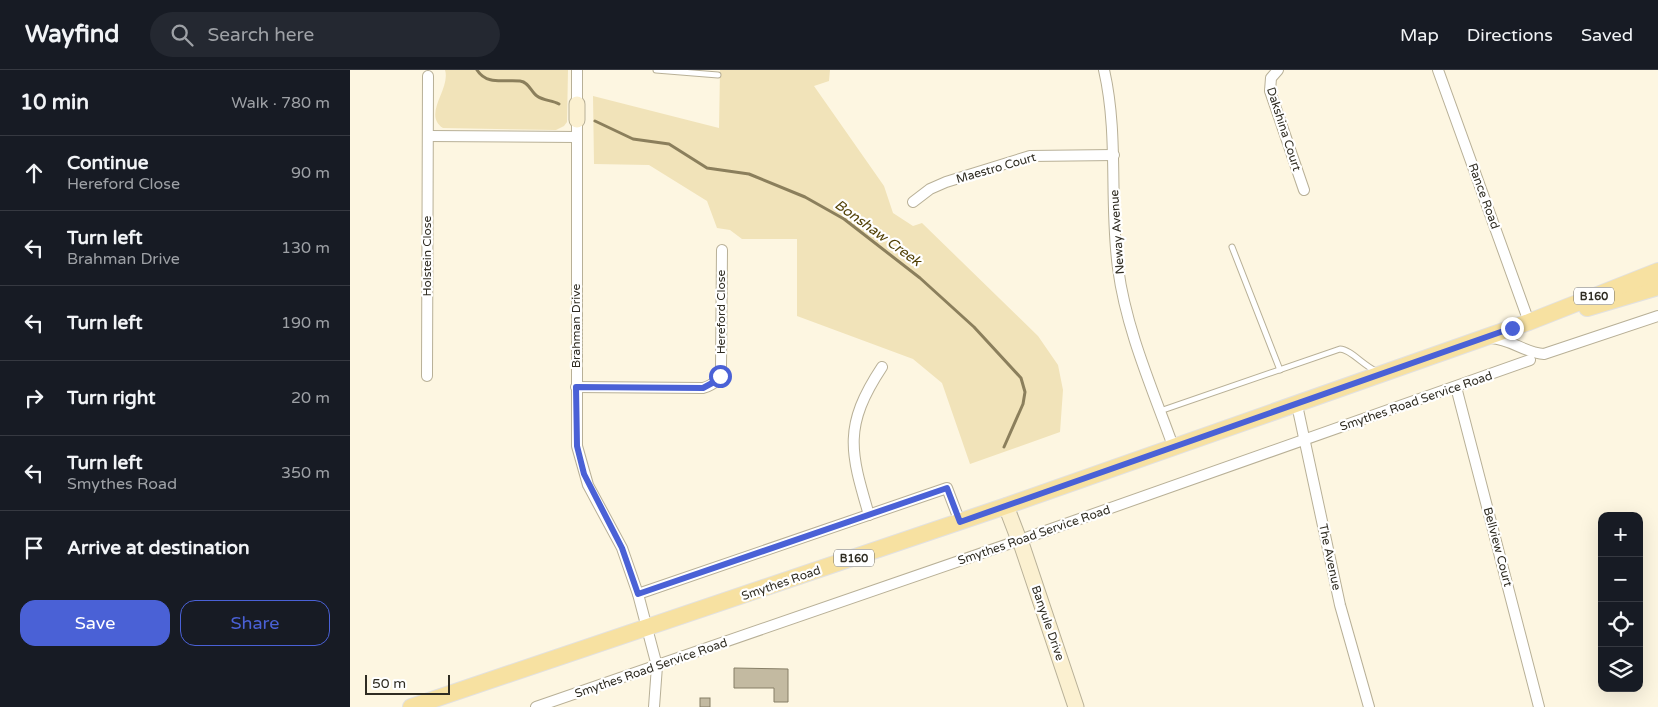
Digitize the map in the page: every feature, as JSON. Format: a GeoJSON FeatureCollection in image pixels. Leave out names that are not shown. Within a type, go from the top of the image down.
{"type":"FeatureCollection","features":[{"type":"Feature","properties":{"kind":"main road","name":"Smythes Road"},"geometry":{"type":"LineString","coordinates":[[411,707],[960,522],[1173,446],[1296,405],[1529,322],[1658,271]]}},
{"type":"Feature","properties":{"kind":"main road","name":"B160"},"geometry":{"type":"LineString","coordinates":[[1529,322],[1626,298],[1658,287]]}},
{"type":"Feature","properties":{"kind":"street","name":"Brahman Drive"},"geometry":{"type":"LineString","coordinates":[[577,70],[577,446],[584,474],[622,548],[638,594],[657,666],[654,707]]}},
{"type":"Feature","properties":{"kind":"street","name":"Neway Avenue"},"geometry":{"type":"LineString","coordinates":[[1104,70],[1112,109],[1116,251],[1122,288],[1130,326],[1173,446]]}},
{"type":"Feature","properties":{"kind":"street","name":"Dakshina Court"},"geometry":{"type":"LineString","coordinates":[[1278,70],[1271,78],[1270,91],[1304,190]]}},
{"type":"Feature","properties":{"kind":"street","name":"Rance Road"},"geometry":{"type":"LineString","coordinates":[[1438,70],[1529,322]]}},
{"type":"Feature","properties":{"kind":"street","name":"Holstein Close"},"geometry":{"type":"LineString","coordinates":[[426,376],[428,76]]}},
{"type":"Feature","properties":{"kind":"street"},"geometry":{"type":"LineString","coordinates":[[428,136],[576,138]]}},
{"type":"Feature","properties":{"kind":"street","name":"Maestro Court"},"geometry":{"type":"LineString","coordinates":[[914,202],[924,193],[946,182],[1030,156],[1114,155]]}},
{"type":"Feature","properties":{"kind":"street","name":"Hereford Close"},"geometry":{"type":"LineString","coordinates":[[576,387],[703,388],[714,382],[720,376],[721,368],[722,250]]}},
{"type":"Feature","properties":{"kind":"street"},"geometry":{"type":"LineString","coordinates":[[1483,339],[1500,339],[1533,352],[1544,354],[1658,316]]}},
{"type":"Feature","properties":{"kind":"street","name":"Smythes Road Service Road"},"geometry":{"type":"LineString","coordinates":[[536,707],[1020,540],[1530,360]]}},
{"type":"Feature","properties":{"kind":"street"},"geometry":{"type":"LineString","coordinates":[[869,515],[855,468],[854,435],[861,402],[882,367]]}},
{"type":"Feature","properties":{"kind":"street","name":"Bellview Court"},"geometry":{"type":"LineString","coordinates":[[1456,387],[1539,707]]}},
{"type":"Feature","properties":{"kind":"street","name":"The Avenue"},"geometry":{"type":"LineString","coordinates":[[1296,405],[1306,440],[1340,605],[1369,707]]}},
{"type":"Feature","properties":{"kind":"street"},"geometry":{"type":"LineString","coordinates":[[638,594],[947,488],[960,522]]}},
{"type":"Feature","properties":{"kind":"street","name":"Banyule Drive"},"geometry":{"type":"LineString","coordinates":[[1006,506],[1020,540],[1076,707]]}},
{"type":"Feature","properties":{"kind":"lane"},"geometry":{"type":"LineString","coordinates":[[656,70],[718,75]]}},
{"type":"Feature","properties":{"kind":"lane"},"geometry":{"type":"LineString","coordinates":[[1232,247],[1280,370]]}},
{"type":"Feature","properties":{"kind":"lane"},"geometry":{"type":"LineString","coordinates":[[1160,410],[1343,349],[1349,350],[1366,367],[1382,374]]}},
{"type":"Feature","properties":{"kind":"shaded area"},"geometry":{"type":"Polygon","coordinates":[[[445,70],[568,70],[567,122],[556,130],[443,128],[437,122],[435,116],[446,77],[445,70]]]}},
{"type":"Feature","properties":{"kind":"shaded area"},"geometry":{"type":"Polygon","coordinates":[[[720,70],[830,70],[829,81],[814,86],[884,186],[893,213],[913,226],[922,223],[1038,336],[1058,365],[1063,390],[1060,432],[970,464],[942,383],[913,359],[797,316],[797,239],[742,239],[730,230],[717,228],[707,201],[649,165],[594,164],[593,96],[719,128],[720,70]]]}},
{"type":"Feature","properties":{"kind":"building"},"geometry":{"type":"Polygon","coordinates":[[[734,668],[788,669],[788,702],[774,702],[774,688],[734,688],[734,668]]]}},
{"type":"Feature","properties":{"kind":"building"},"geometry":{"type":"Polygon","coordinates":[[[700,698],[710,698],[710,707],[700,707],[700,698]]]}},
{"type":"Feature","properties":{"kind":"waterway","name":"Bonshaw Creek"},"geometry":{"type":"LineString","coordinates":[[477,70],[481,75],[491,80],[523,82],[537,96],[559,104]]}},
{"type":"Feature","properties":{"kind":"waterway","name":"Bonshaw Creek"},"geometry":{"type":"LineString","coordinates":[[595,121],[633,139],[669,144],[707,168],[749,174],[805,197],[844,219],[920,278],[974,327],[1021,378],[1025,392],[1023,404],[1004,447]]}},
{"type":"Feature","properties":{"kind":"route"},"geometry":{"type":"LineString","coordinates":[[720,376],[703,388],[576,387],[575,425],[580,462],[596,502],[622,548],[638,594],[947,488],[960,522],[1512,328]]}}]}
